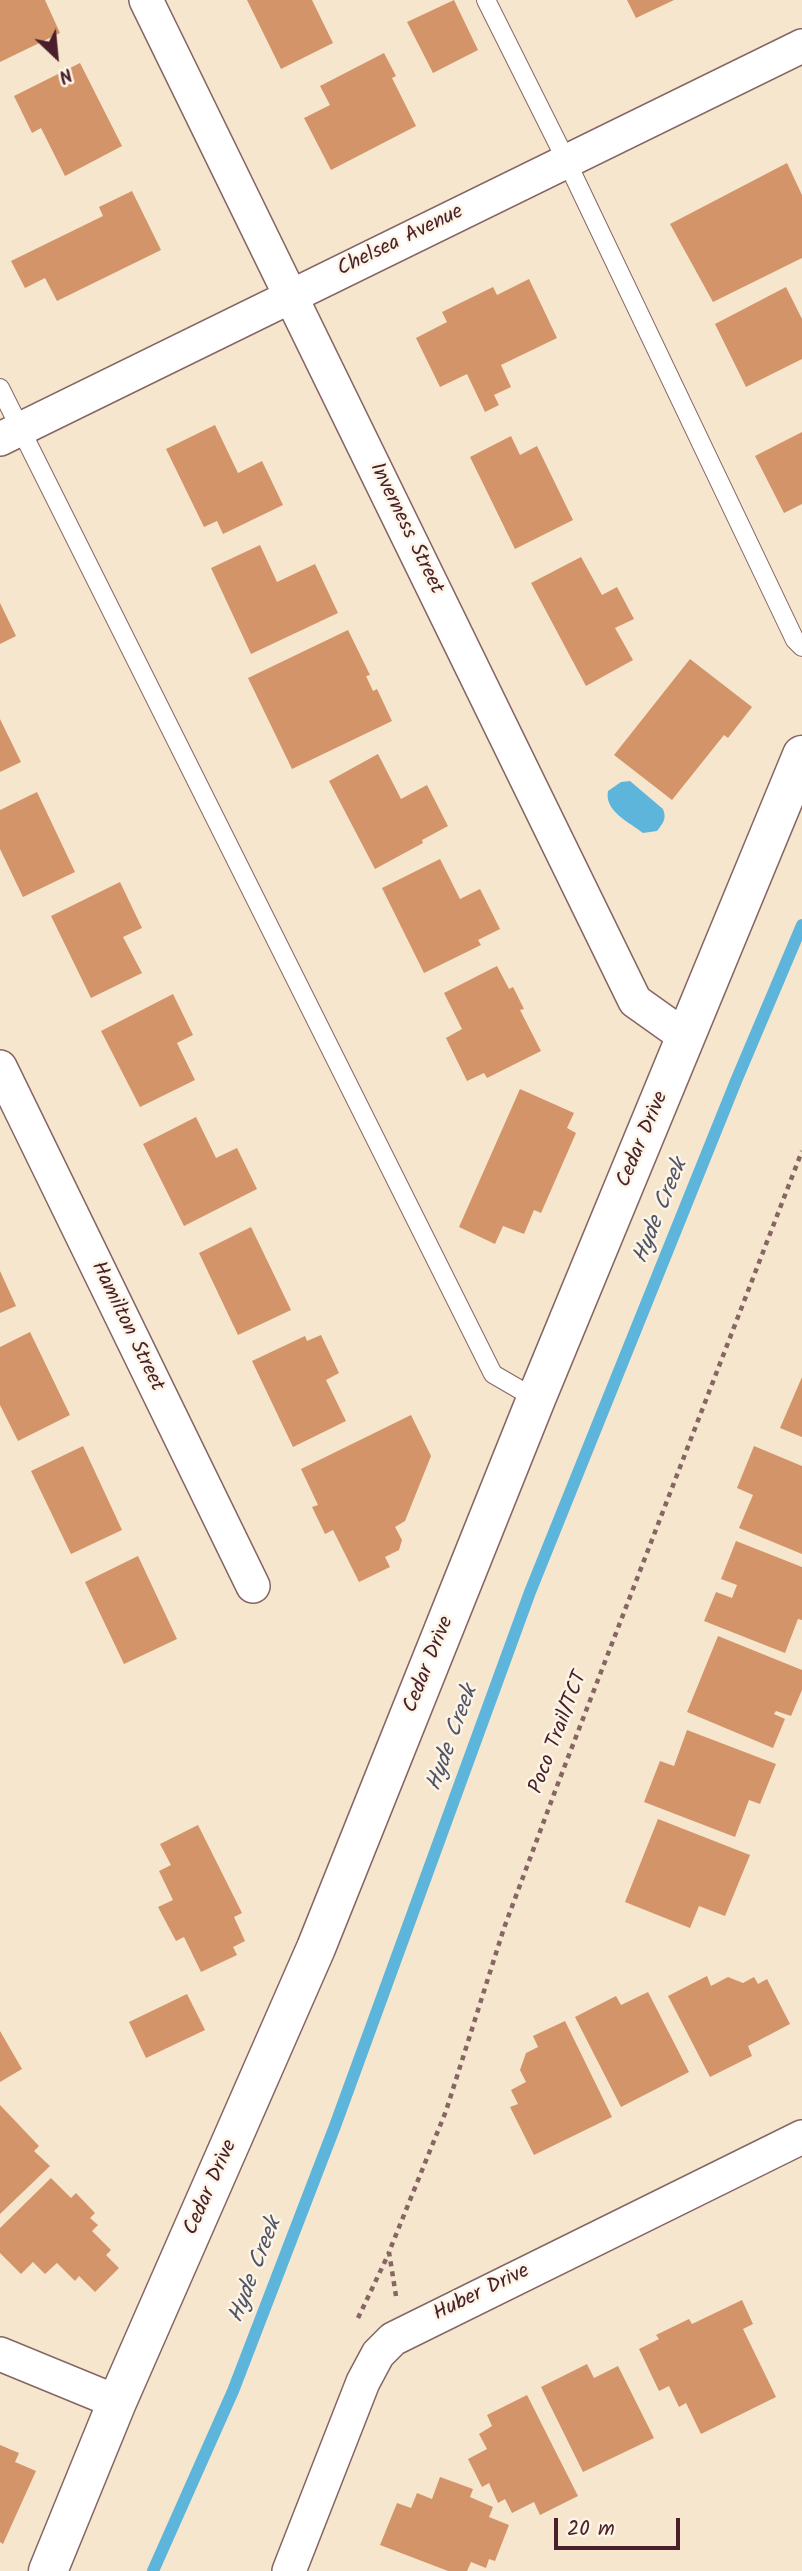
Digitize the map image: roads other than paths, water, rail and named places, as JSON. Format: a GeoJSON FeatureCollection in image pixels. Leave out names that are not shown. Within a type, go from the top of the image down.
{"type":"FeatureCollection","features":[{"type":"Feature","properties":{"kind":"street","name":"Inverness Street"},"geometry":{"type":"LineString","coordinates":[[146,0],[635,1001],[687,1038]]}},
{"type":"Feature","properties":{"kind":"street","name":"Chelsea Avenue"},"geometry":{"type":"LineString","coordinates":[[10,434],[802,46]]}},
{"type":"Feature","properties":{"kind":"street","name":"Cedar Drive"},"geometry":{"type":"LineString","coordinates":[[48,2571],[117,2402],[316,1948],[536,1399],[802,755]]}},
{"type":"Feature","properties":{"kind":"street","name":"Hamilton Street"},"geometry":{"type":"LineString","coordinates":[[0,1067],[253,1586]]}},
{"type":"Feature","properties":{"kind":"street","name":"Huber Drive"},"geometry":{"type":"LineString","coordinates":[[289,2571],[372,2363],[384,2346],[402,2334],[802,2137]]}},
{"type":"Feature","properties":{"kind":"street"},"geometry":{"type":"LineString","coordinates":[[0,2354],[117,2402]]}},
{"type":"Feature","properties":{"kind":"lane"},"geometry":{"type":"LineString","coordinates":[[486,0],[566,160],[795,640],[802,647]]}},
{"type":"Feature","properties":{"kind":"lane"},"geometry":{"type":"LineString","coordinates":[[0,388],[10,434],[493,1374],[536,1399]]}},
{"type":"Feature","properties":{"kind":"water"},"geometry":{"type":"Polygon","coordinates":[[[630,781],[663,809],[663,823],[657,831],[643,833],[619,815],[610,804],[608,791],[621,782],[630,781]]]}},
{"type":"Feature","properties":{"kind":"waterway","name":"Hyde Creek"},"geometry":{"type":"LineString","coordinates":[[153,2571],[233,2391],[335,2126],[530,1592],[736,1081],[802,925]]}}]}
